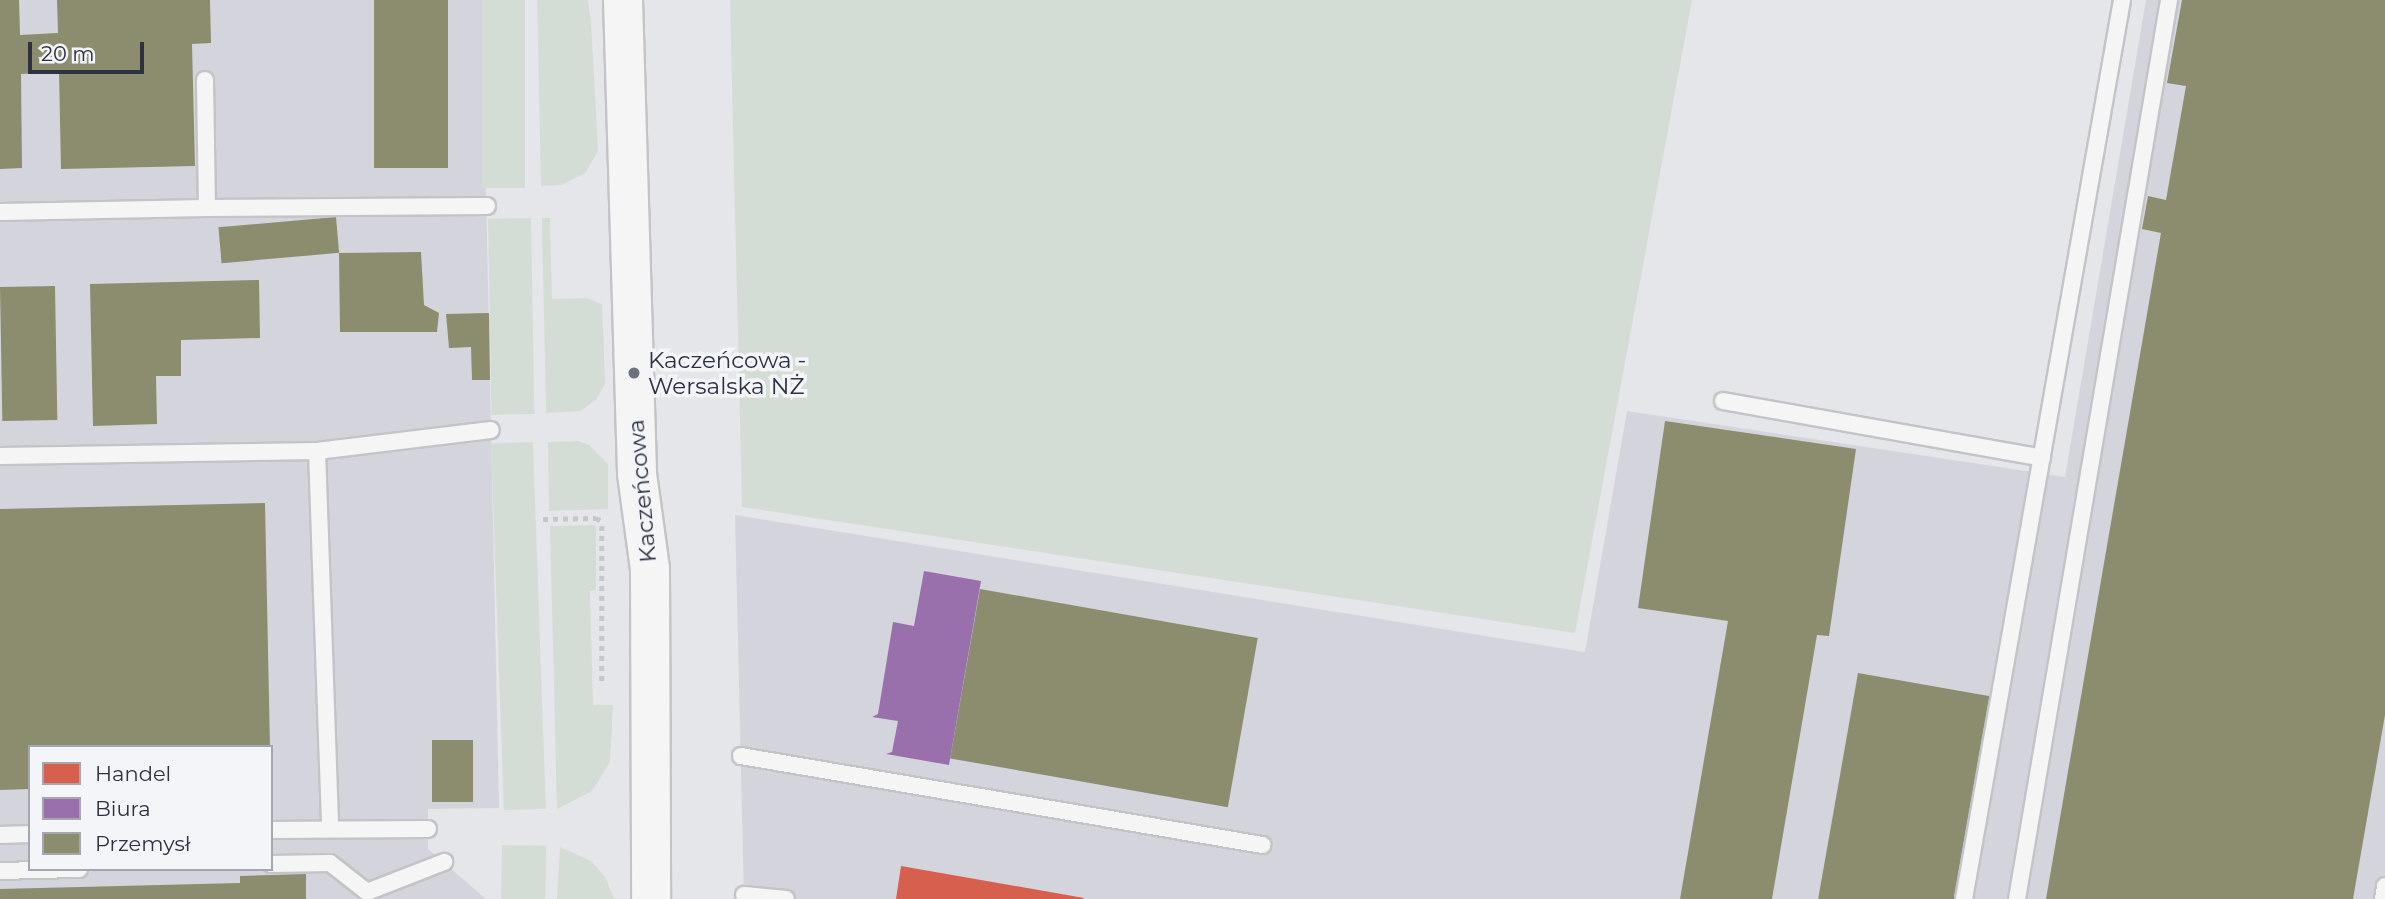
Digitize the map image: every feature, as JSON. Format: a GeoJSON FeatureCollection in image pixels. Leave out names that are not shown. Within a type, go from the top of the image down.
{"type":"FeatureCollection","features":[{"type":"Feature","properties":{"kind":"street","name":"Kaczeńcowa"},"geometry":{"type":"LineString","coordinates":[[623,0],[637,474],[650,569],[651,899]]}},
{"type":"Feature","properties":{"kind":"lane"},"geometry":{"type":"LineString","coordinates":[[1964,899],[2122,0]]}},
{"type":"Feature","properties":{"kind":"lane"},"geometry":{"type":"LineString","coordinates":[[2017,899],[2169,0]]}},
{"type":"Feature","properties":{"kind":"lane"},"geometry":{"type":"LineString","coordinates":[[205,80],[207,208]]}},
{"type":"Feature","properties":{"kind":"lane"},"geometry":{"type":"LineString","coordinates":[[0,212],[488,206]]}},
{"type":"Feature","properties":{"kind":"lane"},"geometry":{"type":"LineString","coordinates":[[1723,401],[2042,458]]}},
{"type":"Feature","properties":{"kind":"lane"},"geometry":{"type":"LineString","coordinates":[[0,456],[317,450],[491,430]]}},
{"type":"Feature","properties":{"kind":"lane"},"geometry":{"type":"LineString","coordinates":[[317,450],[330,829]]}},
{"type":"Feature","properties":{"kind":"lane"},"geometry":{"type":"LineString","coordinates":[[741,756],[1262,845]]}},
{"type":"Feature","properties":{"kind":"lane"},"geometry":{"type":"LineString","coordinates":[[273,830],[428,829]]}},
{"type":"Feature","properties":{"kind":"lane"},"geometry":{"type":"LineString","coordinates":[[0,835],[28,834]]}},
{"type":"Feature","properties":{"kind":"lane"},"geometry":{"type":"LineString","coordinates":[[273,864],[330,863],[367,895],[444,862]]}},
{"type":"Feature","properties":{"kind":"lane"},"geometry":{"type":"LineString","coordinates":[[0,871],[28,870]]}},
{"type":"Feature","properties":{"kind":"lane"},"geometry":{"type":"LineString","coordinates":[[2383,899],[2385,886]]}},
{"type":"Feature","properties":{"kind":"lane"},"geometry":{"type":"LineString","coordinates":[[744,895],[786,899]]}},
{"type":"Feature","properties":{"kind":"path"},"geometry":{"type":"LineString","coordinates":[[543,519],[596,518],[609,522]]}},
{"type":"Feature","properties":{"kind":"path"},"geometry":{"type":"LineString","coordinates":[[602,522],[602,685]]}},
{"type":"Feature","properties":{"kind":"shaded area"},"geometry":{"type":"Polygon","coordinates":[[[0,0],[482,0],[499,808],[428,809],[428,849],[486,899],[0,899],[0,0]]]}},
{"type":"Feature","properties":{"kind":"shaded area"},"geometry":{"type":"Polygon","coordinates":[[[482,0],[525,0],[525,188],[482,188],[482,0]]]}},
{"type":"Feature","properties":{"kind":"shaded area"},"geometry":{"type":"Polygon","coordinates":[[[537,0],[588,0],[591,22],[598,151],[585,173],[561,185],[541,186],[537,0]]]}},
{"type":"Feature","properties":{"kind":"shaded area"},"geometry":{"type":"Polygon","coordinates":[[[730,0],[1692,0],[1575,633],[742,507],[730,0]]]}},
{"type":"Feature","properties":{"kind":"shaded area"},"geometry":{"type":"Polygon","coordinates":[[[2146,0],[2385,0],[2385,899],[744,899],[735,515],[1585,652],[1627,411],[2065,477],[2146,0]]]}},
{"type":"Feature","properties":{"kind":"shaded area"},"geometry":{"type":"Polygon","coordinates":[[[531,218],[534,414],[491,415],[488,219],[531,218]]]}},
{"type":"Feature","properties":{"kind":"shaded area"},"geometry":{"type":"Polygon","coordinates":[[[542,218],[550,218],[552,299],[586,298],[602,304],[605,384],[596,400],[580,411],[546,413],[542,218]]]}},
{"type":"Feature","properties":{"kind":"shaded area"},"geometry":{"type":"Polygon","coordinates":[[[578,441],[589,445],[608,464],[608,509],[549,511],[548,442],[578,441]]]}},
{"type":"Feature","properties":{"kind":"shaded area"},"geometry":{"type":"Polygon","coordinates":[[[533,442],[546,809],[504,810],[491,443],[533,442]]]}},
{"type":"Feature","properties":{"kind":"shaded area"},"geometry":{"type":"Polygon","coordinates":[[[596,525],[596,590],[590,591],[593,705],[613,705],[610,762],[592,791],[557,809],[550,526],[596,525]]]}},
{"type":"Feature","properties":{"kind":"shaded area"},"geometry":{"type":"Polygon","coordinates":[[[502,845],[546,846],[545,899],[501,899],[502,845]]]}},
{"type":"Feature","properties":{"kind":"shaded area"},"geometry":{"type":"Polygon","coordinates":[[[560,847],[591,861],[605,877],[614,899],[557,899],[560,847]]]}},
{"type":"Feature","properties":{"kind":"building: Handel"},"geometry":{"type":"Polygon","coordinates":[[[901,866],[1084,898],[896,899],[901,866]]]}},
{"type":"Feature","properties":{"kind":"building: Biura"},"geometry":{"type":"Polygon","coordinates":[[[924,571],[981,581],[949,765],[886,754],[892,752],[898,721],[872,717],[878,714],[893,622],[914,626],[924,571]]]}},
{"type":"Feature","properties":{"kind":"building: Przemysł"},"geometry":{"type":"Polygon","coordinates":[[[0,0],[19,0],[20,35],[58,33],[57,0],[210,0],[211,43],[192,44],[195,166],[61,169],[59,72],[21,74],[22,168],[0,169],[0,0]]]}},
{"type":"Feature","properties":{"kind":"building: Przemysł"},"geometry":{"type":"Polygon","coordinates":[[[374,0],[448,0],[448,168],[374,168],[374,0]]]}},
{"type":"Feature","properties":{"kind":"building: Przemysł"},"geometry":{"type":"Polygon","coordinates":[[[2182,0],[2385,0],[2385,715],[2353,899],[2046,899],[2161,233],[2142,229],[2148,196],[2166,200],[2186,86],[2167,83],[2182,0]]]}},
{"type":"Feature","properties":{"kind":"building: Przemysł"},"geometry":{"type":"Polygon","coordinates":[[[336,217],[339,253],[222,263],[218,227],[336,217]]]}},
{"type":"Feature","properties":{"kind":"building: Przemysł"},"geometry":{"type":"Polygon","coordinates":[[[421,252],[424,305],[439,313],[437,332],[340,332],[339,253],[421,252]]]}},
{"type":"Feature","properties":{"kind":"building: Przemysł"},"geometry":{"type":"Polygon","coordinates":[[[259,280],[260,338],[181,340],[181,376],[156,376],[157,424],[93,426],[90,284],[259,280]]]}},
{"type":"Feature","properties":{"kind":"building: Przemysł"},"geometry":{"type":"Polygon","coordinates":[[[55,286],[57,420],[2,421],[0,287],[55,286]]]}},
{"type":"Feature","properties":{"kind":"building: Przemysł"},"geometry":{"type":"Polygon","coordinates":[[[489,313],[490,380],[472,380],[471,347],[449,348],[446,314],[489,313]]]}},
{"type":"Feature","properties":{"kind":"building: Przemysł"},"geometry":{"type":"Polygon","coordinates":[[[1665,421],[1856,449],[1829,636],[1817,635],[1772,899],[1680,899],[1728,621],[1638,608],[1665,421]]]}},
{"type":"Feature","properties":{"kind":"building: Przemysł"},"geometry":{"type":"Polygon","coordinates":[[[265,503],[270,745],[28,745],[28,789],[0,790],[0,509],[265,503]]]}},
{"type":"Feature","properties":{"kind":"building: Przemysł"},"geometry":{"type":"Polygon","coordinates":[[[980,589],[1258,638],[1228,807],[950,758],[980,589]]]}},
{"type":"Feature","properties":{"kind":"building: Przemysł"},"geometry":{"type":"Polygon","coordinates":[[[1858,673],[1996,697],[1960,899],[1818,899],[1858,673]]]}},
{"type":"Feature","properties":{"kind":"building: Przemysł"},"geometry":{"type":"Polygon","coordinates":[[[432,740],[473,740],[473,802],[432,802],[432,740]]]}},
{"type":"Feature","properties":{"kind":"building: Przemysł"},"geometry":{"type":"Polygon","coordinates":[[[306,874],[306,899],[0,899],[0,889],[240,883],[240,876],[306,874]]]}},
{"type":"Feature","properties":{"kind":"place","name":"Kaczeńcowa - Wersalska NŻ"},"geometry":{"type":"Point","coordinates":[634,373]}}]}
